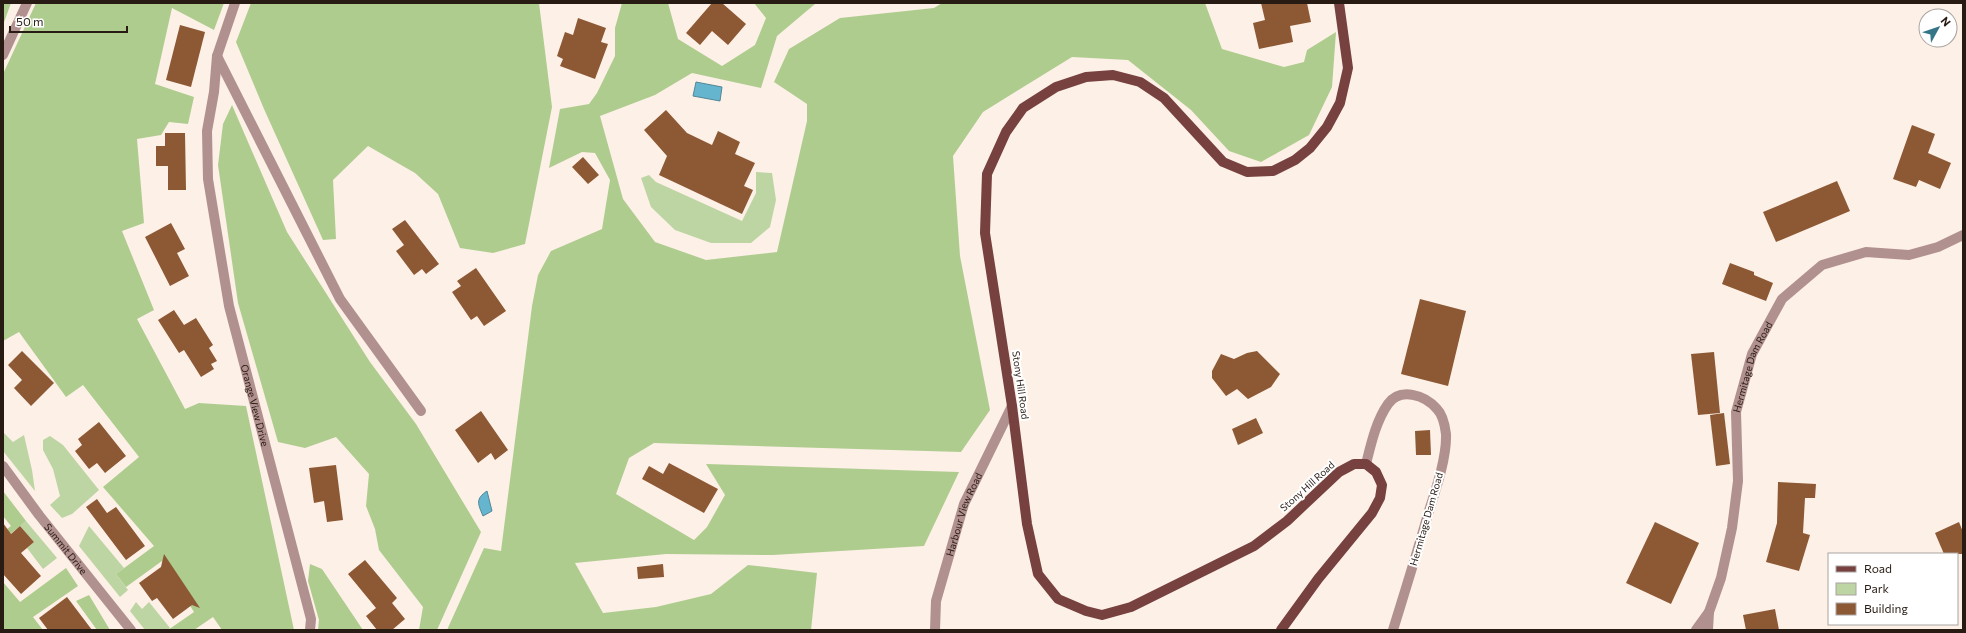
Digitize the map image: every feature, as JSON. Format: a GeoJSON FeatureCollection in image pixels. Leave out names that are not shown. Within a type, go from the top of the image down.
{"type":"FeatureCollection","features":[{"type":"Feature","properties":{"kind":"main road","name":"Stony Hill Road"},"geometry":{"type":"LineString","coordinates":[[1339,3],[1348,68],[1340,103],[1327,127],[1310,148],[1296,160],[1273,171],[1247,172],[1223,162],[1164,98],[1140,82],[1113,75],[1086,77],[1056,87],[1023,108],[1006,132],[987,174],[985,233],[1012,406],[1027,524],[1038,574],[1058,599],[1086,611],[1102,615],[1131,607],[1254,546],[1287,521],[1339,472],[1354,464],[1366,464]]}},
{"type":"Feature","properties":{"kind":"main road"},"geometry":{"type":"LineString","coordinates":[[1281,630],[1318,579],[1372,513],[1380,498],[1382,485],[1376,472],[1366,464]]}},
{"type":"Feature","properties":{"kind":"street"},"geometry":{"type":"LineString","coordinates":[[3,55],[26,3]]}},
{"type":"Feature","properties":{"kind":"street","name":"Orange View Drive"},"geometry":{"type":"LineString","coordinates":[[235,3],[217,56],[214,92],[207,131],[208,179],[229,306],[311,619],[310,630]]}},
{"type":"Feature","properties":{"kind":"street"},"geometry":{"type":"LineString","coordinates":[[217,56],[340,299],[421,411]]}},
{"type":"Feature","properties":{"kind":"street","name":"Hermitage Dam Road"},"geometry":{"type":"LineString","coordinates":[[1696,630],[1709,612],[1722,578],[1732,528],[1738,481],[1736,412],[1752,354],[1782,299],[1822,265],[1866,252],[1909,254],[1938,247],[1963,235]]}},
{"type":"Feature","properties":{"kind":"street","name":"Hermitage Dam Road"},"geometry":{"type":"LineString","coordinates":[[1366,464],[1373,434],[1388,404],[1397,395],[1406,394],[1424,398],[1438,409],[1445,425],[1446,436],[1440,476],[1393,630]]}},
{"type":"Feature","properties":{"kind":"street","name":"Harbour View Road"},"geometry":{"type":"LineString","coordinates":[[935,630],[936,601],[964,504],[1012,406]]}},
{"type":"Feature","properties":{"kind":"street","name":"Summit Drive"},"geometry":{"type":"LineString","coordinates":[[3,466],[39,515],[131,630]]}},
{"type":"Feature","properties":{"kind":"street"},"geometry":{"type":"LineString","coordinates":[[1708,630],[1709,612]]}},
{"type":"Feature","properties":{"kind":"green space"},"geometry":{"type":"Polygon","coordinates":[[[3,3],[11,3],[3,25],[3,3]]]}},
{"type":"Feature","properties":{"kind":"green space"},"geometry":{"type":"Polygon","coordinates":[[[36,3],[224,3],[214,30],[172,8],[155,84],[194,97],[188,124],[169,122],[161,135],[137,139],[144,223],[122,231],[154,310],[137,319],[185,409],[199,403],[246,406],[294,630],[222,630],[213,617],[194,630],[168,630],[194,612],[162,561],[126,587],[116,574],[154,546],[103,487],[139,457],[83,385],[66,397],[19,332],[3,341],[3,74],[36,3]]]}},
{"type":"Feature","properties":{"kind":"green space"},"geometry":{"type":"Polygon","coordinates":[[[251,3],[539,3],[552,107],[525,244],[493,253],[460,248],[438,194],[415,173],[368,146],[333,180],[336,239],[323,240],[264,109],[236,42],[251,3]]]}},
{"type":"Feature","properties":{"kind":"green space"},"geometry":{"type":"Polygon","coordinates":[[[622,3],[668,3],[678,39],[722,66],[755,45],[766,18],[754,3],[815,4],[777,36],[761,88],[692,73],[655,95],[600,116],[623,199],[655,242],[706,260],[777,252],[807,121],[807,104],[774,82],[789,49],[840,18],[934,8],[942,3],[1205,3],[1222,49],[1284,67],[1304,62],[1307,50],[1336,32],[1332,87],[1309,135],[1261,162],[1229,151],[1191,110],[1128,60],[1072,57],[983,112],[953,156],[960,256],[990,410],[961,452],[654,443],[629,458],[616,494],[694,540],[707,527],[725,495],[706,464],[959,472],[924,546],[773,555],[666,554],[575,563],[603,613],[656,607],[711,594],[748,565],[817,573],[811,630],[447,630],[484,548],[501,551],[532,306],[538,275],[551,251],[602,229],[610,180],[595,153],[582,152],[549,168],[560,109],[589,104],[597,93],[615,56],[615,28],[622,3]]]}},
{"type":"Feature","properties":{"kind":"green space"},"geometry":{"type":"Polygon","coordinates":[[[232,105],[287,232],[370,362],[416,424],[481,532],[437,630],[419,630],[423,607],[379,550],[375,529],[366,506],[369,474],[336,437],[305,448],[278,442],[238,303],[218,165],[223,124],[232,105]]]}},
{"type":"Feature","properties":{"kind":"green space"},"geometry":{"type":"Polygon","coordinates":[[[756,172],[772,173],[776,200],[770,227],[751,243],[711,243],[675,230],[651,207],[641,178],[649,175],[656,182],[742,221],[756,193],[756,172]]]}},
{"type":"Feature","properties":{"kind":"green space"},"geometry":{"type":"Polygon","coordinates":[[[3,432],[13,442],[24,435],[35,491],[3,451],[3,432]]]}},
{"type":"Feature","properties":{"kind":"green space"},"geometry":{"type":"Polygon","coordinates":[[[50,436],[63,445],[99,490],[72,514],[62,518],[50,505],[60,496],[53,469],[43,450],[43,440],[50,436]]]}},
{"type":"Feature","properties":{"kind":"green space"},"geometry":{"type":"Polygon","coordinates":[[[3,491],[26,521],[3,540],[3,532],[11,526],[3,516],[3,491]]]}},
{"type":"Feature","properties":{"kind":"green space"},"geometry":{"type":"Polygon","coordinates":[[[26,521],[57,558],[43,569],[27,548],[34,542],[20,526],[26,521]]]}},
{"type":"Feature","properties":{"kind":"green space"},"geometry":{"type":"Polygon","coordinates":[[[89,526],[124,568],[116,574],[128,590],[120,597],[79,546],[89,526]]]}},
{"type":"Feature","properties":{"kind":"green space"},"geometry":{"type":"Polygon","coordinates":[[[310,564],[322,569],[363,630],[318,630],[319,620],[308,581],[310,564]]]}},
{"type":"Feature","properties":{"kind":"green space"},"geometry":{"type":"Polygon","coordinates":[[[66,568],[78,586],[33,617],[43,630],[3,630],[3,582],[20,602],[66,568]]]}},
{"type":"Feature","properties":{"kind":"green space"},"geometry":{"type":"Polygon","coordinates":[[[89,595],[110,630],[97,630],[76,601],[89,595]]]}},
{"type":"Feature","properties":{"kind":"green space"},"geometry":{"type":"Polygon","coordinates":[[[136,602],[142,609],[149,602],[170,628],[168,630],[145,630],[130,611],[136,602]]]}},
{"type":"Feature","properties":{"kind":"water"},"geometry":{"type":"Polygon","coordinates":[[[696,82],[722,87],[720,101],[693,96],[696,82]]]}},
{"type":"Feature","properties":{"kind":"water"},"geometry":{"type":"Polygon","coordinates":[[[487,491],[492,511],[483,516],[479,499],[487,491]]]}},
{"type":"Feature","properties":{"kind":"building"},"geometry":{"type":"Polygon","coordinates":[[[712,3],[722,3],[746,24],[728,45],[712,31],[700,45],[686,33],[712,3]]]}},
{"type":"Feature","properties":{"kind":"building"},"geometry":{"type":"Polygon","coordinates":[[[1261,3],[1307,3],[1311,22],[1290,26],[1293,42],[1259,49],[1253,23],[1265,20],[1261,3]]]}},
{"type":"Feature","properties":{"kind":"building"},"geometry":{"type":"Polygon","coordinates":[[[578,18],[606,28],[601,42],[608,44],[595,79],[560,66],[563,59],[557,56],[565,32],[573,35],[578,18]]]}},
{"type":"Feature","properties":{"kind":"building"},"geometry":{"type":"Polygon","coordinates":[[[180,25],[205,32],[191,87],[166,80],[180,25]]]}},
{"type":"Feature","properties":{"kind":"building"},"geometry":{"type":"Polygon","coordinates":[[[666,110],[687,133],[712,145],[718,131],[740,142],[735,154],[755,163],[744,186],[753,190],[742,214],[659,175],[667,156],[644,130],[666,110]]]}},
{"type":"Feature","properties":{"kind":"building"},"geometry":{"type":"Polygon","coordinates":[[[1912,125],[1935,134],[1928,153],[1951,163],[1940,189],[1919,180],[1916,187],[1893,179],[1912,125]]]}},
{"type":"Feature","properties":{"kind":"building"},"geometry":{"type":"Polygon","coordinates":[[[165,133],[185,133],[186,190],[168,190],[168,166],[156,166],[156,146],[165,146],[165,133]]]}},
{"type":"Feature","properties":{"kind":"building"},"geometry":{"type":"Polygon","coordinates":[[[583,157],[599,175],[588,184],[572,167],[583,157]]]}},
{"type":"Feature","properties":{"kind":"building"},"geometry":{"type":"Polygon","coordinates":[[[1837,181],[1850,211],[1776,242],[1763,212],[1837,181]]]}},
{"type":"Feature","properties":{"kind":"building"},"geometry":{"type":"Polygon","coordinates":[[[405,220],[439,264],[426,274],[422,269],[414,275],[396,251],[404,245],[392,229],[405,220]]]}},
{"type":"Feature","properties":{"kind":"building"},"geometry":{"type":"Polygon","coordinates":[[[171,223],[185,249],[177,253],[189,276],[170,286],[145,237],[171,223]]]}},
{"type":"Feature","properties":{"kind":"building"},"geometry":{"type":"Polygon","coordinates":[[[1730,263],[1754,272],[1754,275],[1773,283],[1766,301],[1722,284],[1730,263]]]}},
{"type":"Feature","properties":{"kind":"building"},"geometry":{"type":"Polygon","coordinates":[[[476,268],[506,311],[484,326],[477,316],[471,320],[452,292],[461,286],[457,281],[476,268]]]}},
{"type":"Feature","properties":{"kind":"building"},"geometry":{"type":"Polygon","coordinates":[[[1420,299],[1466,311],[1448,386],[1401,374],[1420,299]]]}},
{"type":"Feature","properties":{"kind":"building"},"geometry":{"type":"Polygon","coordinates":[[[174,310],[184,325],[196,318],[213,345],[209,348],[217,361],[211,364],[214,369],[201,377],[184,350],[179,353],[158,320],[174,310]]]}},
{"type":"Feature","properties":{"kind":"building"},"geometry":{"type":"Polygon","coordinates":[[[22,351],[54,383],[31,406],[14,388],[22,380],[8,365],[22,351]]]}},
{"type":"Feature","properties":{"kind":"building"},"geometry":{"type":"Polygon","coordinates":[[[1257,351],[1280,374],[1271,387],[1248,399],[1237,389],[1226,396],[1212,378],[1212,371],[1221,354],[1234,359],[1247,353],[1257,351]]]}},
{"type":"Feature","properties":{"kind":"building"},"geometry":{"type":"Polygon","coordinates":[[[1714,352],[1720,413],[1698,415],[1691,354],[1714,352]]]}},
{"type":"Feature","properties":{"kind":"building"},"geometry":{"type":"Polygon","coordinates":[[[481,411],[508,450],[495,460],[491,453],[478,463],[455,430],[481,411]]]}},
{"type":"Feature","properties":{"kind":"building"},"geometry":{"type":"Polygon","coordinates":[[[1724,413],[1730,464],[1716,466],[1710,415],[1724,413]]]}},
{"type":"Feature","properties":{"kind":"building"},"geometry":{"type":"Polygon","coordinates":[[[1256,418],[1263,433],[1238,445],[1232,429],[1256,418]]]}},
{"type":"Feature","properties":{"kind":"building"},"geometry":{"type":"Polygon","coordinates":[[[99,422],[126,456],[105,473],[97,463],[89,469],[75,451],[82,445],[78,439],[99,422]]]}},
{"type":"Feature","properties":{"kind":"building"},"geometry":{"type":"Polygon","coordinates":[[[1430,430],[1431,455],[1416,455],[1415,431],[1430,430]]]}},
{"type":"Feature","properties":{"kind":"building"},"geometry":{"type":"Polygon","coordinates":[[[669,463],[718,489],[704,513],[642,479],[649,466],[663,474],[669,463]]]}},
{"type":"Feature","properties":{"kind":"building"},"geometry":{"type":"Polygon","coordinates":[[[336,465],[343,520],[327,522],[324,501],[314,503],[309,468],[336,465]]]}},
{"type":"Feature","properties":{"kind":"building"},"geometry":{"type":"Polygon","coordinates":[[[1778,482],[1816,484],[1815,498],[1805,498],[1803,533],[1810,535],[1799,571],[1766,562],[1777,523],[1778,482]]]}},
{"type":"Feature","properties":{"kind":"building"},"geometry":{"type":"Polygon","coordinates":[[[97,499],[107,513],[116,507],[145,546],[126,560],[86,507],[97,499]]]}},
{"type":"Feature","properties":{"kind":"building"},"geometry":{"type":"Polygon","coordinates":[[[1655,522],[1699,543],[1671,604],[1626,583],[1655,522]]]}},
{"type":"Feature","properties":{"kind":"building"},"geometry":{"type":"Polygon","coordinates":[[[1959,522],[1963,532],[1963,554],[1944,553],[1935,533],[1959,522]]]}},
{"type":"Feature","properties":{"kind":"building"},"geometry":{"type":"Polygon","coordinates":[[[3,523],[11,534],[20,526],[34,542],[21,553],[41,576],[21,594],[3,574],[3,523]]]}},
{"type":"Feature","properties":{"kind":"building"},"geometry":{"type":"Polygon","coordinates":[[[164,554],[200,608],[192,605],[173,619],[157,598],[152,601],[139,583],[161,567],[164,554]]]}},
{"type":"Feature","properties":{"kind":"building"},"geometry":{"type":"Polygon","coordinates":[[[365,560],[397,598],[392,603],[405,619],[392,630],[377,630],[366,616],[376,608],[348,574],[365,560]]]}},
{"type":"Feature","properties":{"kind":"building"},"geometry":{"type":"Polygon","coordinates":[[[663,564],[664,577],[638,579],[637,567],[663,564]]]}},
{"type":"Feature","properties":{"kind":"building"},"geometry":{"type":"Polygon","coordinates":[[[67,597],[92,630],[48,630],[39,618],[67,597]]]}},
{"type":"Feature","properties":{"kind":"building"},"geometry":{"type":"Polygon","coordinates":[[[1775,609],[1779,630],[1746,630],[1743,615],[1775,609]]]}}]}
